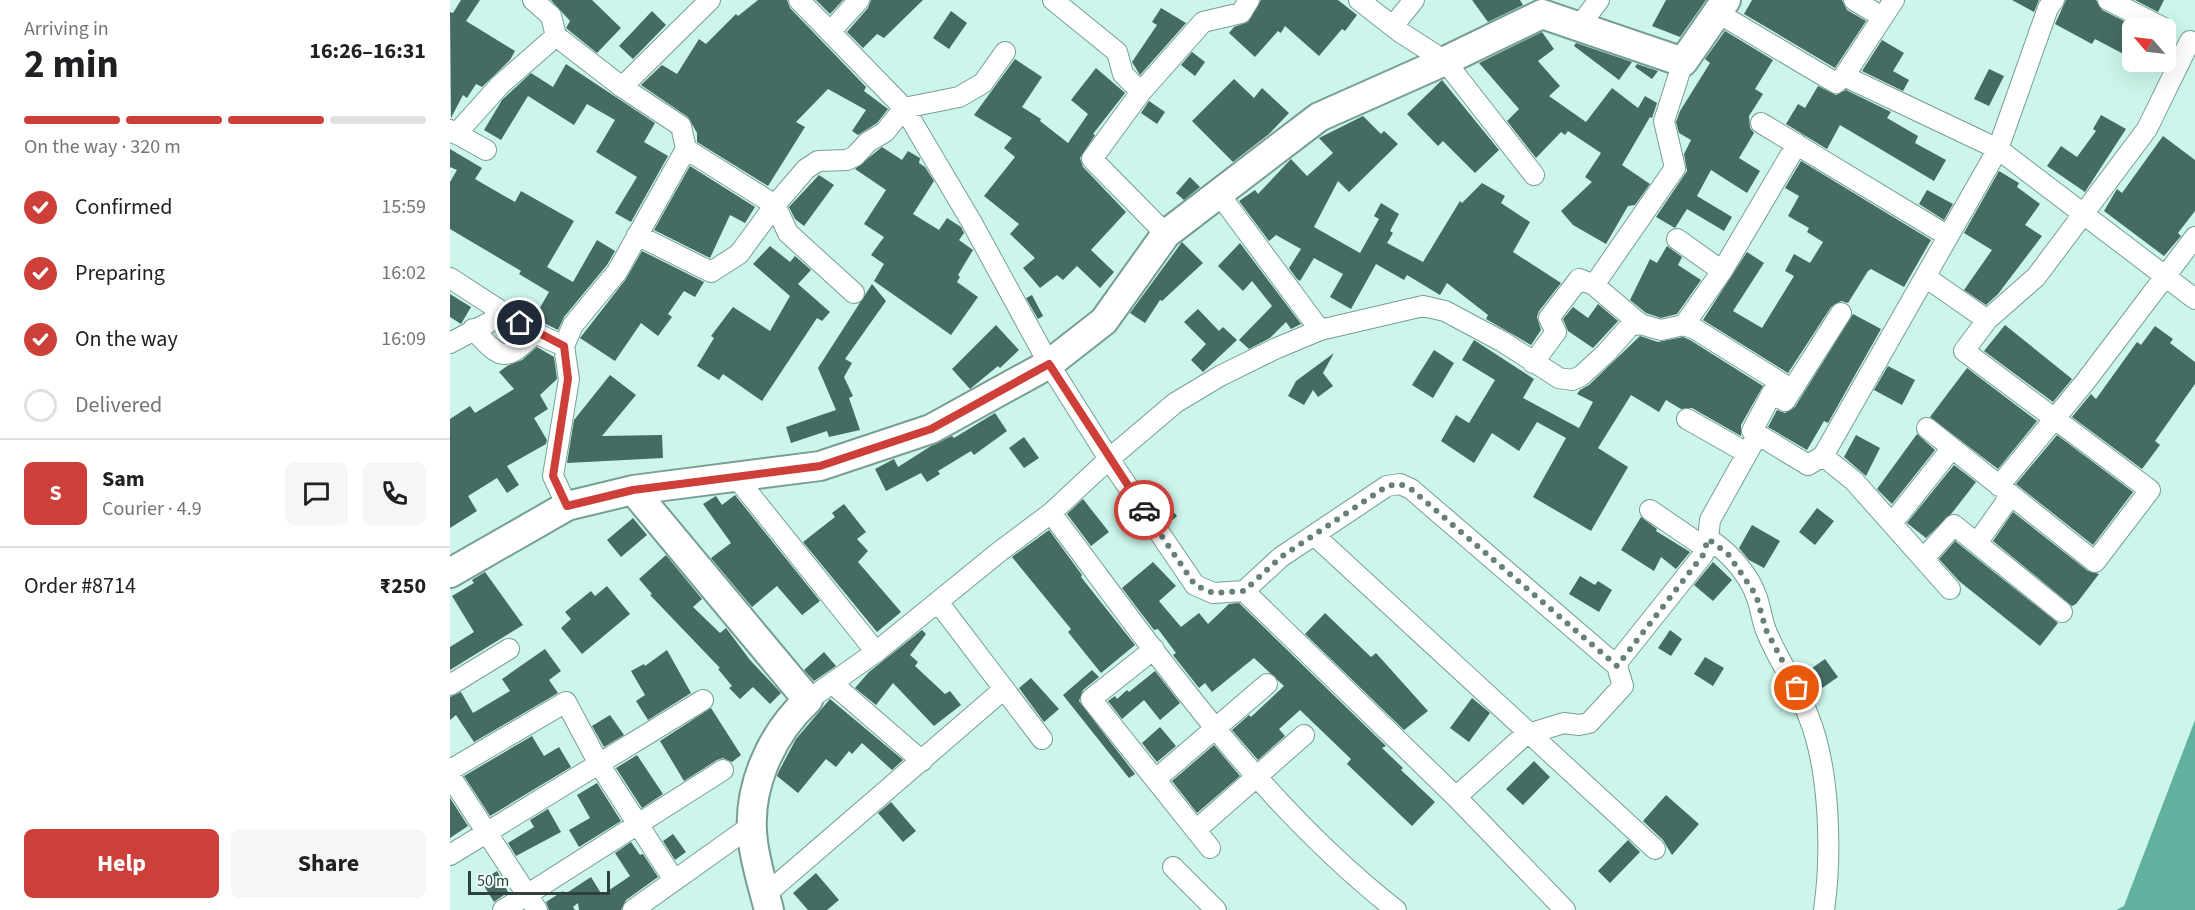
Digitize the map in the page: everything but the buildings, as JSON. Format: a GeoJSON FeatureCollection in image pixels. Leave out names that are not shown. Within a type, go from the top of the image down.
{"type":"FeatureCollection","features":[{"type":"Feature","properties":{"kind":"street"},"geometry":{"type":"LineString","coordinates":[[533,0],[551,16],[556,36],[622,87],[681,126],[686,149],[617,272],[573,325],[564,346],[568,379],[553,476],[567,506]]}},
{"type":"Feature","properties":{"kind":"street"},"geometry":{"type":"LineString","coordinates":[[622,87],[710,0]]}},
{"type":"Feature","properties":{"kind":"street"},"geometry":{"type":"LineString","coordinates":[[799,0],[904,108],[971,221],[1049,364],[1109,459],[1195,585],[1213,593],[1244,591],[1281,557],[1387,486],[1400,484],[1411,489],[1617,666],[1623,686],[1589,723],[1579,725],[1564,723],[1530,733],[1456,797]]}},
{"type":"Feature","properties":{"kind":"street"},"geometry":{"type":"LineString","coordinates":[[830,32],[859,0]]}},
{"type":"Feature","properties":{"kind":"street"},"geometry":{"type":"LineString","coordinates":[[1166,234],[1092,159],[1141,92],[1203,22],[1241,13],[1248,0]]}},
{"type":"Feature","properties":{"kind":"street"},"geometry":{"type":"LineString","coordinates":[[1359,0],[1445,62],[1534,175]]}},
{"type":"Feature","properties":{"kind":"street"},"geometry":{"type":"LineString","coordinates":[[1393,26],[1414,0]]}},
{"type":"Feature","properties":{"kind":"street"},"geometry":{"type":"LineString","coordinates":[[1580,25],[1599,0]]}},
{"type":"Feature","properties":{"kind":"street"},"geometry":{"type":"LineString","coordinates":[[1854,0],[1882,17]]}},
{"type":"Feature","properties":{"kind":"street"},"geometry":{"type":"LineString","coordinates":[[1594,285],[1675,168],[1664,121],[1683,62],[1722,6],[1836,83],[1844,76],[1894,0]]}},
{"type":"Feature","properties":{"kind":"street"},"geometry":{"type":"LineString","coordinates":[[1841,313],[1785,401],[1772,393],[1752,431],[1808,465],[1823,456],[1927,278],[1948,236],[1998,149],[2048,8],[2054,0]]}},
{"type":"Feature","properties":{"kind":"street"},"geometry":{"type":"LineString","coordinates":[[2108,0],[2143,18]]}},
{"type":"Feature","properties":{"kind":"street"},"geometry":{"type":"LineString","coordinates":[[1065,4],[1117,52],[1123,74],[1141,92]]}},
{"type":"Feature","properties":{"kind":"street"},"geometry":{"type":"LineString","coordinates":[[450,573],[567,506],[633,490],[820,466],[931,429],[1049,364],[1104,321],[1166,234],[1319,117],[1445,62],[1542,14],[1580,25],[1683,62]]}},
{"type":"Feature","properties":{"kind":"street"},"geometry":{"type":"LineString","coordinates":[[1927,428],[2095,562],[2150,490],[1964,351],[1987,320],[2036,277],[2147,129],[2192,43],[2176,35]]}},
{"type":"Feature","properties":{"kind":"street"},"geometry":{"type":"LineString","coordinates":[[486,150],[453,132],[500,85],[556,36]]}},
{"type":"Feature","properties":{"kind":"street"},"geometry":{"type":"LineString","coordinates":[[637,235],[711,272],[739,254],[775,205],[806,169],[818,161],[847,160],[855,156],[868,142],[885,132],[904,108],[958,97],[983,83],[1005,52]]}},
{"type":"Feature","properties":{"kind":"street"},"geometry":{"type":"LineString","coordinates":[[1844,76],[1998,149],[2195,299]]}},
{"type":"Feature","properties":{"kind":"street"},"geometry":{"type":"LineString","coordinates":[[1761,123],[1948,236]]}},
{"type":"Feature","properties":{"kind":"street"},"geometry":{"type":"LineString","coordinates":[[1683,325],[1722,271],[1797,144]]}},
{"type":"Feature","properties":{"kind":"street"},"geometry":{"type":"LineString","coordinates":[[686,149],[775,205],[788,233],[854,293]]}},
{"type":"Feature","properties":{"kind":"street"},"geometry":{"type":"LineString","coordinates":[[1220,194],[1320,330]]}},
{"type":"Feature","properties":{"kind":"street"},"geometry":{"type":"LineString","coordinates":[[1977,543],[2005,490],[2054,418],[2195,237]]}},
{"type":"Feature","properties":{"kind":"street"},"geometry":{"type":"LineString","coordinates":[[1677,239],[1722,271]]}},
{"type":"Feature","properties":{"kind":"street"},"geometry":{"type":"LineString","coordinates":[[450,278],[535,333],[564,346]]}},
{"type":"Feature","properties":{"kind":"street"},"geometry":{"type":"LineString","coordinates":[[1927,278],[1987,320]]}},
{"type":"Feature","properties":{"kind":"street"},"geometry":{"type":"LineString","coordinates":[[1533,363],[1556,332],[1549,318],[1579,279],[1594,285],[1640,324],[1661,330],[1683,325],[1695,329],[1791,389]]}},
{"type":"Feature","properties":{"kind":"street"},"geometry":{"type":"LineString","coordinates":[[1004,689],[767,902],[757,866],[751,826],[756,791],[764,761],[792,715],[808,700],[876,652],[1051,513],[1109,459],[1175,403],[1239,367],[1320,330],[1423,306],[1455,316],[1503,342],[1559,378],[1572,380],[1581,376],[1606,353],[1630,326],[1640,324]]}},
{"type":"Feature","properties":{"kind":"street"},"geometry":{"type":"LineString","coordinates":[[450,342],[505,314]]}},
{"type":"Feature","properties":{"kind":"street"},"geometry":{"type":"LineString","coordinates":[[473,329],[494,352],[502,356],[515,353],[535,333]]}},
{"type":"Feature","properties":{"kind":"street"},"geometry":{"type":"LineString","coordinates":[[1687,420],[1748,453]]}},
{"type":"Feature","properties":{"kind":"street"},"geometry":{"type":"LineString","coordinates":[[1617,666],[1707,544],[1710,520],[1758,434]]}},
{"type":"Feature","properties":{"kind":"street"},"geometry":{"type":"LineString","coordinates":[[1893,522],[1952,448]]}},
{"type":"Feature","properties":{"kind":"street"},"geometry":{"type":"LineString","coordinates":[[1823,456],[1854,481],[1893,522],[1950,589]]}},
{"type":"Feature","properties":{"kind":"street"},"geometry":{"type":"LineString","coordinates":[[736,477],[876,652]]}},
{"type":"Feature","properties":{"kind":"street"},"geometry":{"type":"LineString","coordinates":[[633,490],[808,700]]}},
{"type":"Feature","properties":{"kind":"street"},"geometry":{"type":"LineString","coordinates":[[1650,510],[1728,554],[1756,595],[1766,630],[1797,688],[1810,718],[1822,759],[1830,850],[1824,910]]}},
{"type":"Feature","properties":{"kind":"street"},"geometry":{"type":"LineString","coordinates":[[1051,513],[1214,728],[1256,778],[1365,886],[1396,910]]}},
{"type":"Feature","properties":{"kind":"street"},"geometry":{"type":"LineString","coordinates":[[1924,558],[1954,525],[2062,612]]}},
{"type":"Feature","properties":{"kind":"street"},"geometry":{"type":"LineString","coordinates":[[1314,535],[1655,849]]}},
{"type":"Feature","properties":{"kind":"street"},"geometry":{"type":"LineString","coordinates":[[1244,591],[1456,797],[1565,910]]}},
{"type":"Feature","properties":{"kind":"street"},"geometry":{"type":"LineString","coordinates":[[938,602],[1042,739]]}},
{"type":"Feature","properties":{"kind":"street"},"geometry":{"type":"LineString","coordinates":[[450,685],[509,649]]}},
{"type":"Feature","properties":{"kind":"street"},"geometry":{"type":"LineString","coordinates":[[1154,649],[1091,699],[1210,848]]}},
{"type":"Feature","properties":{"kind":"street"},"geometry":{"type":"LineString","coordinates":[[833,684],[922,761]]}},
{"type":"Feature","properties":{"kind":"street"},"geometry":{"type":"LineString","coordinates":[[1156,779],[1267,684]]}},
{"type":"Feature","properties":{"kind":"street"},"geometry":{"type":"LineString","coordinates":[[450,855],[703,700]]}},
{"type":"Feature","properties":{"kind":"street"},"geometry":{"type":"LineString","coordinates":[[450,770],[566,702],[598,764],[636,826],[674,880]]}},
{"type":"Feature","properties":{"kind":"street"},"geometry":{"type":"LineString","coordinates":[[1196,830],[1304,735]]}},
{"type":"Feature","properties":{"kind":"street"},"geometry":{"type":"LineString","coordinates":[[503,910],[532,902],[636,826],[723,770]]}},
{"type":"Feature","properties":{"kind":"street"},"geometry":{"type":"LineString","coordinates":[[450,776],[532,902]]}},
{"type":"Feature","properties":{"kind":"street"},"geometry":{"type":"LineString","coordinates":[[633,910],[751,826]]}},
{"type":"Feature","properties":{"kind":"street"},"geometry":{"type":"LineString","coordinates":[[1173,867],[1216,910]]}},
{"type":"Feature","properties":{"kind":"shaded area"},"geometry":{"type":"Polygon","coordinates":[[[2195,720],[2195,910],[2116,910],[2124,906],[2195,720]]]}},
{"type":"Feature","properties":{"kind":"way so far"},"geometry":{"type":"LineString","coordinates":[[1144,510],[1195,585],[1213,593],[1244,591],[1281,557],[1387,486],[1400,484],[1411,489],[1617,666],[1620,659],[1703,555],[1707,549],[1708,539],[1728,554],[1756,595],[1766,630],[1777,656],[1797,688]]}},
{"type":"Feature","properties":{"kind":"route"},"geometry":{"type":"LineString","coordinates":[[520,323],[535,333],[564,346],[568,379],[553,476],[567,506],[633,490],[820,466],[931,429],[1049,364],[1144,510]]}}]}
